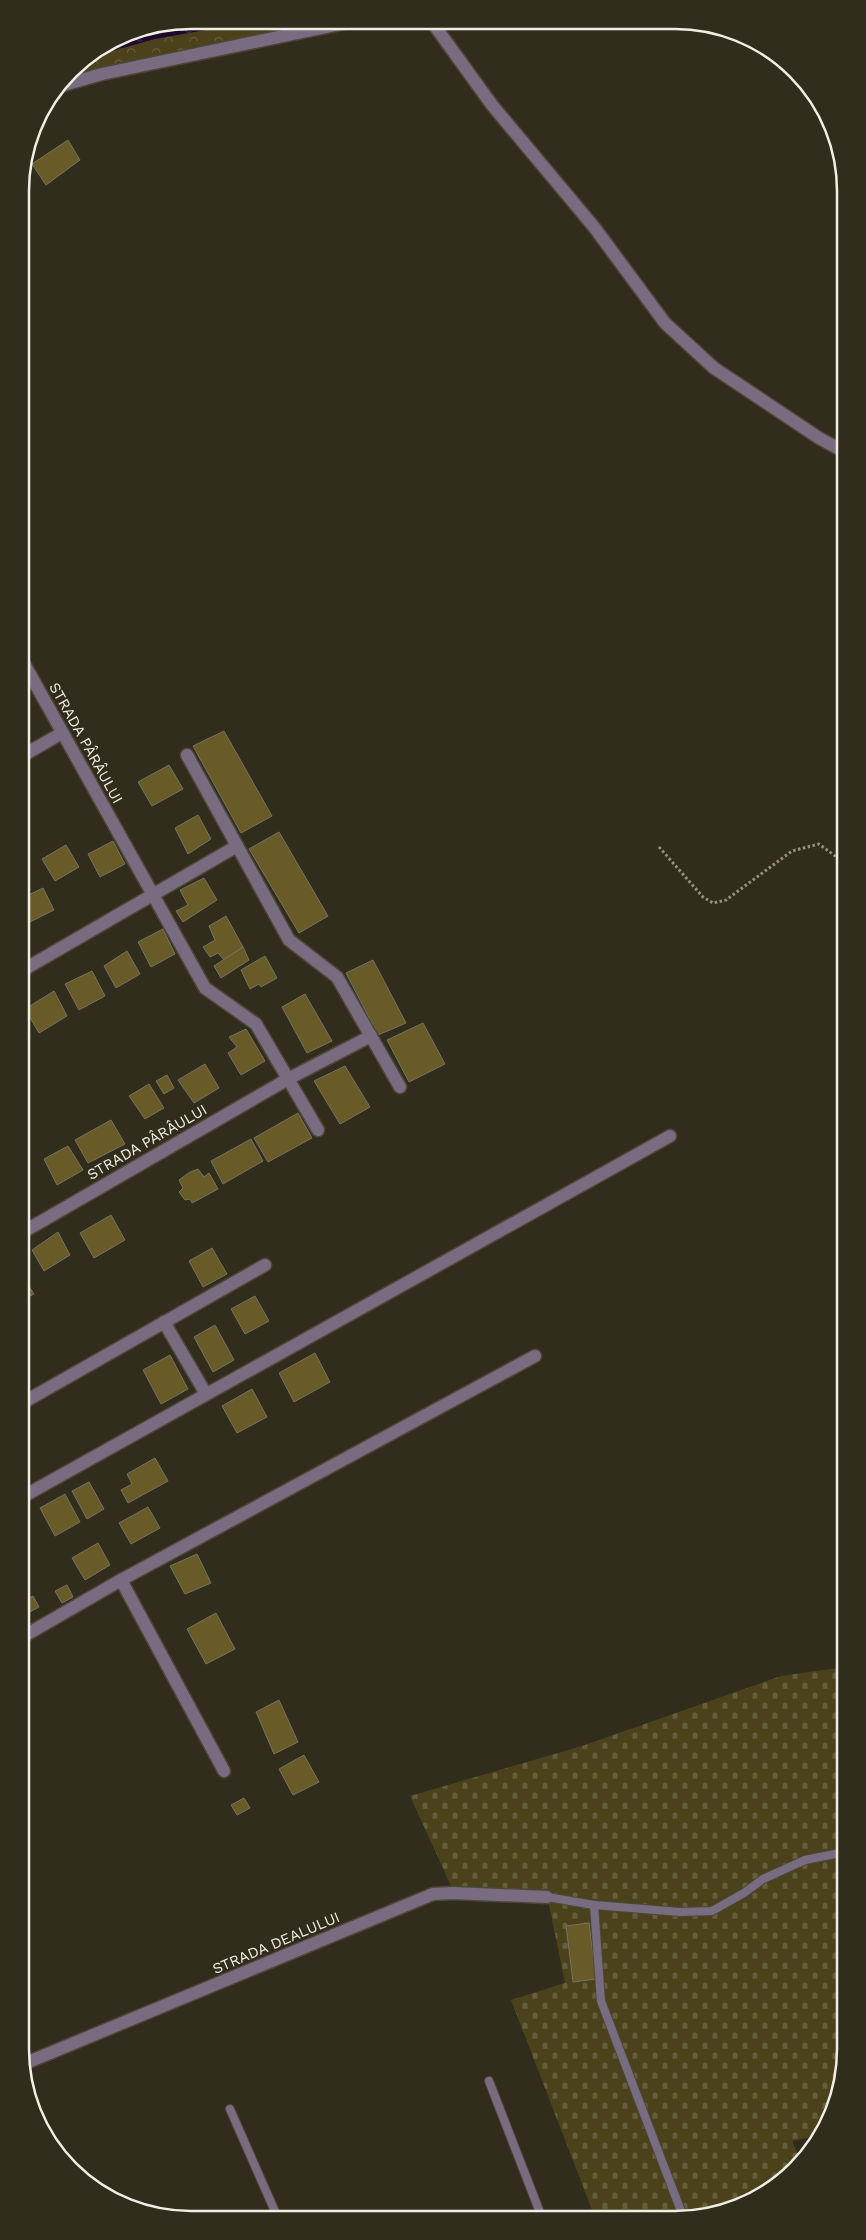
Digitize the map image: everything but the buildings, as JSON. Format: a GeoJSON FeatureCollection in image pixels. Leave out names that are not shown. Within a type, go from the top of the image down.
{"type":"FeatureCollection","features":[{"type":"Feature","properties":{"kind":"street"},"geometry":{"type":"LineString","coordinates":[[70,83],[102,74],[316,29]]}},
{"type":"Feature","properties":{"kind":"street"},"geometry":{"type":"LineString","coordinates":[[437,29],[492,105],[594,227],[665,323],[714,368],[837,448]]}},
{"type":"Feature","properties":{"kind":"street","name":"STRADA PÂRÂULUI"},"geometry":{"type":"LineString","coordinates":[[29,673],[205,988],[256,1024],[318,1130]]}},
{"type":"Feature","properties":{"kind":"street"},"geometry":{"type":"LineString","coordinates":[[29,752],[62,733]]}},
{"type":"Feature","properties":{"kind":"street"},"geometry":{"type":"LineString","coordinates":[[186,755],[290,940],[337,976],[400,1087]]}},
{"type":"Feature","properties":{"kind":"street"},"geometry":{"type":"LineString","coordinates":[[29,966],[237,846]]}},
{"type":"Feature","properties":{"kind":"street","name":"STRADA PÂRÂULUI"},"geometry":{"type":"LineString","coordinates":[[29,1229],[288,1080],[371,1036]]}},
{"type":"Feature","properties":{"kind":"street"},"geometry":{"type":"LineString","coordinates":[[29,1493],[670,1136]]}},
{"type":"Feature","properties":{"kind":"street"},"geometry":{"type":"LineString","coordinates":[[29,1399],[265,1264]]}},
{"type":"Feature","properties":{"kind":"street"},"geometry":{"type":"LineString","coordinates":[[164,1322],[206,1394]]}},
{"type":"Feature","properties":{"kind":"street"},"geometry":{"type":"LineString","coordinates":[[29,1633],[121,1580],[535,1356]]}},
{"type":"Feature","properties":{"kind":"street"},"geometry":{"type":"LineString","coordinates":[[121,1580],[224,1771]]}},
{"type":"Feature","properties":{"kind":"street","name":"STRADA DEALULUI"},"geometry":{"type":"LineString","coordinates":[[30,2062],[433,1894],[453,1893],[547,1897]]}},
{"type":"Feature","properties":{"kind":"lane"},"geometry":{"type":"LineString","coordinates":[[547,1897],[594,1906],[680,1912],[712,1911],[744,1893],[763,1879],[805,1860],[837,1854]]}},
{"type":"Feature","properties":{"kind":"lane"},"geometry":{"type":"LineString","coordinates":[[594,1906],[601,2001],[682,2211]]}},
{"type":"Feature","properties":{"kind":"lane"},"geometry":{"type":"LineString","coordinates":[[489,2081],[539,2211]]}},
{"type":"Feature","properties":{"kind":"lane"},"geometry":{"type":"LineString","coordinates":[[230,2110],[275,2211]]}},
{"type":"Feature","properties":{"kind":"path"},"geometry":{"type":"LineString","coordinates":[[659,847],[703,897],[713,903],[726,900],[792,850],[819,844],[837,857]]}},
{"type":"Feature","properties":{"kind":"green space"},"geometry":{"type":"Polygon","coordinates":[[[180,29],[287,29],[75,77],[110,50],[138,37],[159,32],[180,29]]]}},
{"type":"Feature","properties":{"kind":"green space"},"geometry":{"type":"Polygon","coordinates":[[[837,1668],[837,2060],[829,2102],[811,2137],[792,2141],[797,2156],[782,2171],[747,2195],[717,2206],[697,2210],[592,2211],[511,2000],[565,1983],[546,1890],[451,1886],[410,1796],[582,1746],[781,1676],[837,1668]]]}},
{"type":"Feature","properties":{"kind":"water"},"geometry":{"type":"Polygon","coordinates":[[[180,29],[212,29],[155,39],[106,53],[138,37],[159,32],[180,29]]]}}]}
